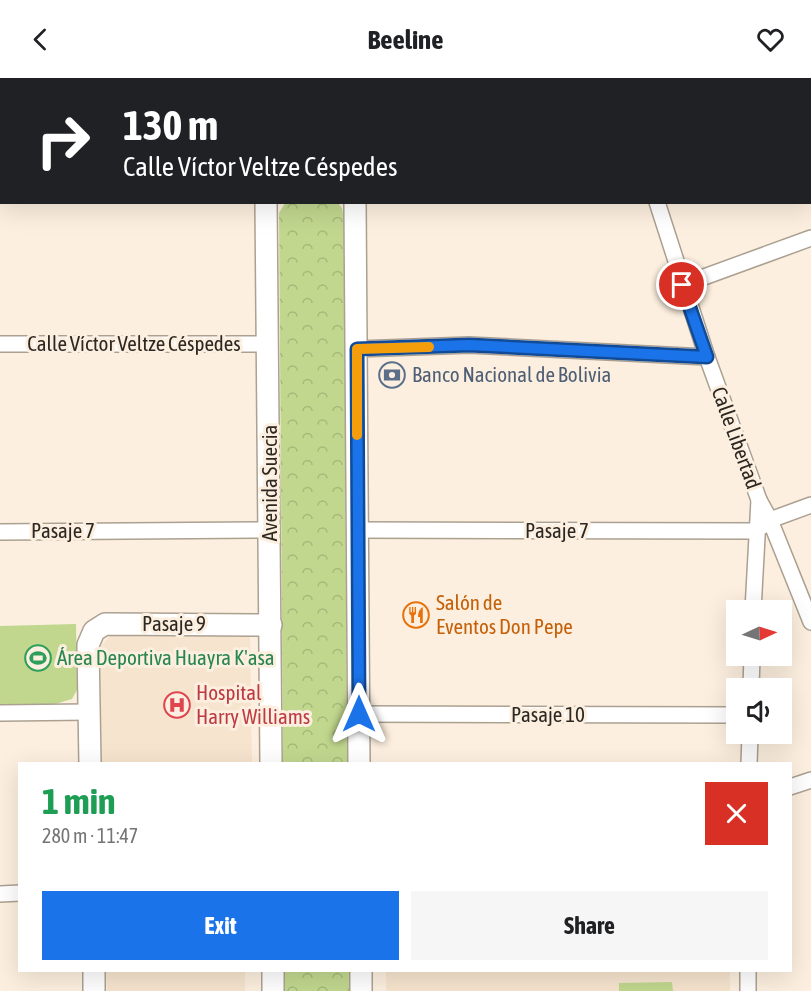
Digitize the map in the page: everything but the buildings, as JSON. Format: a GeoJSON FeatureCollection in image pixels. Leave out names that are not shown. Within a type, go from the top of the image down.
{"type":"FeatureCollection","features":[{"type":"Feature","properties":{"kind":"main road"},"geometry":{"type":"LineString","coordinates":[[354,207],[359,762]]}},
{"type":"Feature","properties":{"kind":"main road","name":"Avenida Suecia"},"geometry":{"type":"LineString","coordinates":[[269,208],[272,762]]}},
{"type":"Feature","properties":{"kind":"main road","name":"Pasaje 9"},"geometry":{"type":"LineString","coordinates":[[89,712],[88,645],[94,631],[105,624],[271,625]]}},
{"type":"Feature","properties":{"kind":"main road"},"geometry":{"type":"LineString","coordinates":[[89,712],[90,762]]}},
{"type":"Feature","properties":{"kind":"main road"},"geometry":{"type":"LineString","coordinates":[[94,972],[94,991]]}},
{"type":"Feature","properties":{"kind":"main road"},"geometry":{"type":"LineString","coordinates":[[273,972],[273,991]]}},
{"type":"Feature","properties":{"kind":"main road"},"geometry":{"type":"LineString","coordinates":[[361,972],[361,991]]}},
{"type":"Feature","properties":{"kind":"street","name":"Calle Libertad"},"geometry":{"type":"LineString","coordinates":[[658,204],[682,285],[759,500],[755,531],[753,600]]}},
{"type":"Feature","properties":{"kind":"street"},"geometry":{"type":"LineString","coordinates":[[682,285],[811,238]]}},
{"type":"Feature","properties":{"kind":"street","name":"Calle Víctor Veltze Céspedes"},"geometry":{"type":"LineString","coordinates":[[0,344],[268,344]]}},
{"type":"Feature","properties":{"kind":"street"},"geometry":{"type":"LineString","coordinates":[[357,349],[469,345],[707,357]]}},
{"type":"Feature","properties":{"kind":"street"},"geometry":{"type":"LineString","coordinates":[[759,500],[770,520],[811,622]]}},
{"type":"Feature","properties":{"kind":"street"},"geometry":{"type":"LineString","coordinates":[[755,531],[770,520],[811,505]]}},
{"type":"Feature","properties":{"kind":"street","name":"Pasaje 7"},"geometry":{"type":"LineString","coordinates":[[0,532],[270,530]]}},
{"type":"Feature","properties":{"kind":"street","name":"Pasaje 7"},"geometry":{"type":"LineString","coordinates":[[358,530],[755,531]]}},
{"type":"Feature","properties":{"kind":"street"},"geometry":{"type":"LineString","coordinates":[[0,713],[89,712]]}},
{"type":"Feature","properties":{"kind":"street","name":"Pasaje 10"},"geometry":{"type":"LineString","coordinates":[[359,714],[726,715]]}},
{"type":"Feature","properties":{"kind":"street"},"geometry":{"type":"LineString","coordinates":[[749,762],[750,744]]}},
{"type":"Feature","properties":{"kind":"street"},"geometry":{"type":"LineString","coordinates":[[792,786],[811,780]]}},
{"type":"Feature","properties":{"kind":"street"},"geometry":{"type":"LineString","coordinates":[[0,894],[18,893]]}},
{"type":"Feature","properties":{"kind":"street"},"geometry":{"type":"LineString","coordinates":[[748,972],[748,991]]}},
{"type":"Feature","properties":{"kind":"shaded area","name":"Hospital Harry Williams"},"geometry":{"type":"Polygon","coordinates":[[[113,632],[250,633],[252,762],[102,762],[100,648],[113,632]]]}},
{"type":"Feature","properties":{"kind":"shaded area"},"geometry":{"type":"Polygon","coordinates":[[[106,972],[245,972],[245,991],[107,991],[106,972]]]}},
{"type":"Feature","properties":{"kind":"shaded area"},"geometry":{"type":"Polygon","coordinates":[[[386,972],[730,972],[730,991],[386,991],[386,972]]]}},
{"type":"Feature","properties":{"kind":"green space"},"geometry":{"type":"Polygon","coordinates":[[[284,204],[339,204],[344,218],[347,762],[283,762],[279,213],[284,204]]]}},
{"type":"Feature","properties":{"kind":"green space","name":"Área Deportiva Huayra K'asa"},"geometry":{"type":"Polygon","coordinates":[[[76,624],[77,690],[72,699],[52,705],[0,706],[0,626],[76,624]]]}},
{"type":"Feature","properties":{"kind":"green space"},"geometry":{"type":"Polygon","coordinates":[[[285,972],[349,972],[349,991],[285,991],[285,972]]]}},
{"type":"Feature","properties":{"kind":"green space"},"geometry":{"type":"Polygon","coordinates":[[[672,982],[673,991],[619,991],[619,983],[672,982]]]}},
{"type":"Feature","properties":{"kind":"slow traffic"},"geometry":{"type":"LineString","coordinates":[[357,435],[357,349],[429,347]]}},
{"type":"Feature","properties":{"kind":"place","name":"Banco Nacional de Bolivia"},"geometry":{"type":"Point","coordinates":[392,375]}},
{"type":"Feature","properties":{"kind":"place","name":"Salón de Eventos Don Pepe"},"geometry":{"type":"Point","coordinates":[416,615]}},
{"type":"Feature","properties":{"kind":"place","name":"Área Deportiva Huayra K'asa"},"geometry":{"type":"Point","coordinates":[38,658]}},
{"type":"Feature","properties":{"kind":"place","name":"Hospital Harry Williams"},"geometry":{"type":"Point","coordinates":[177,705]}},
{"type":"Feature","properties":{"kind":"route"},"geometry":{"type":"LineString","coordinates":[[359,714],[357,349],[469,345],[707,357],[682,285]]}}]}
